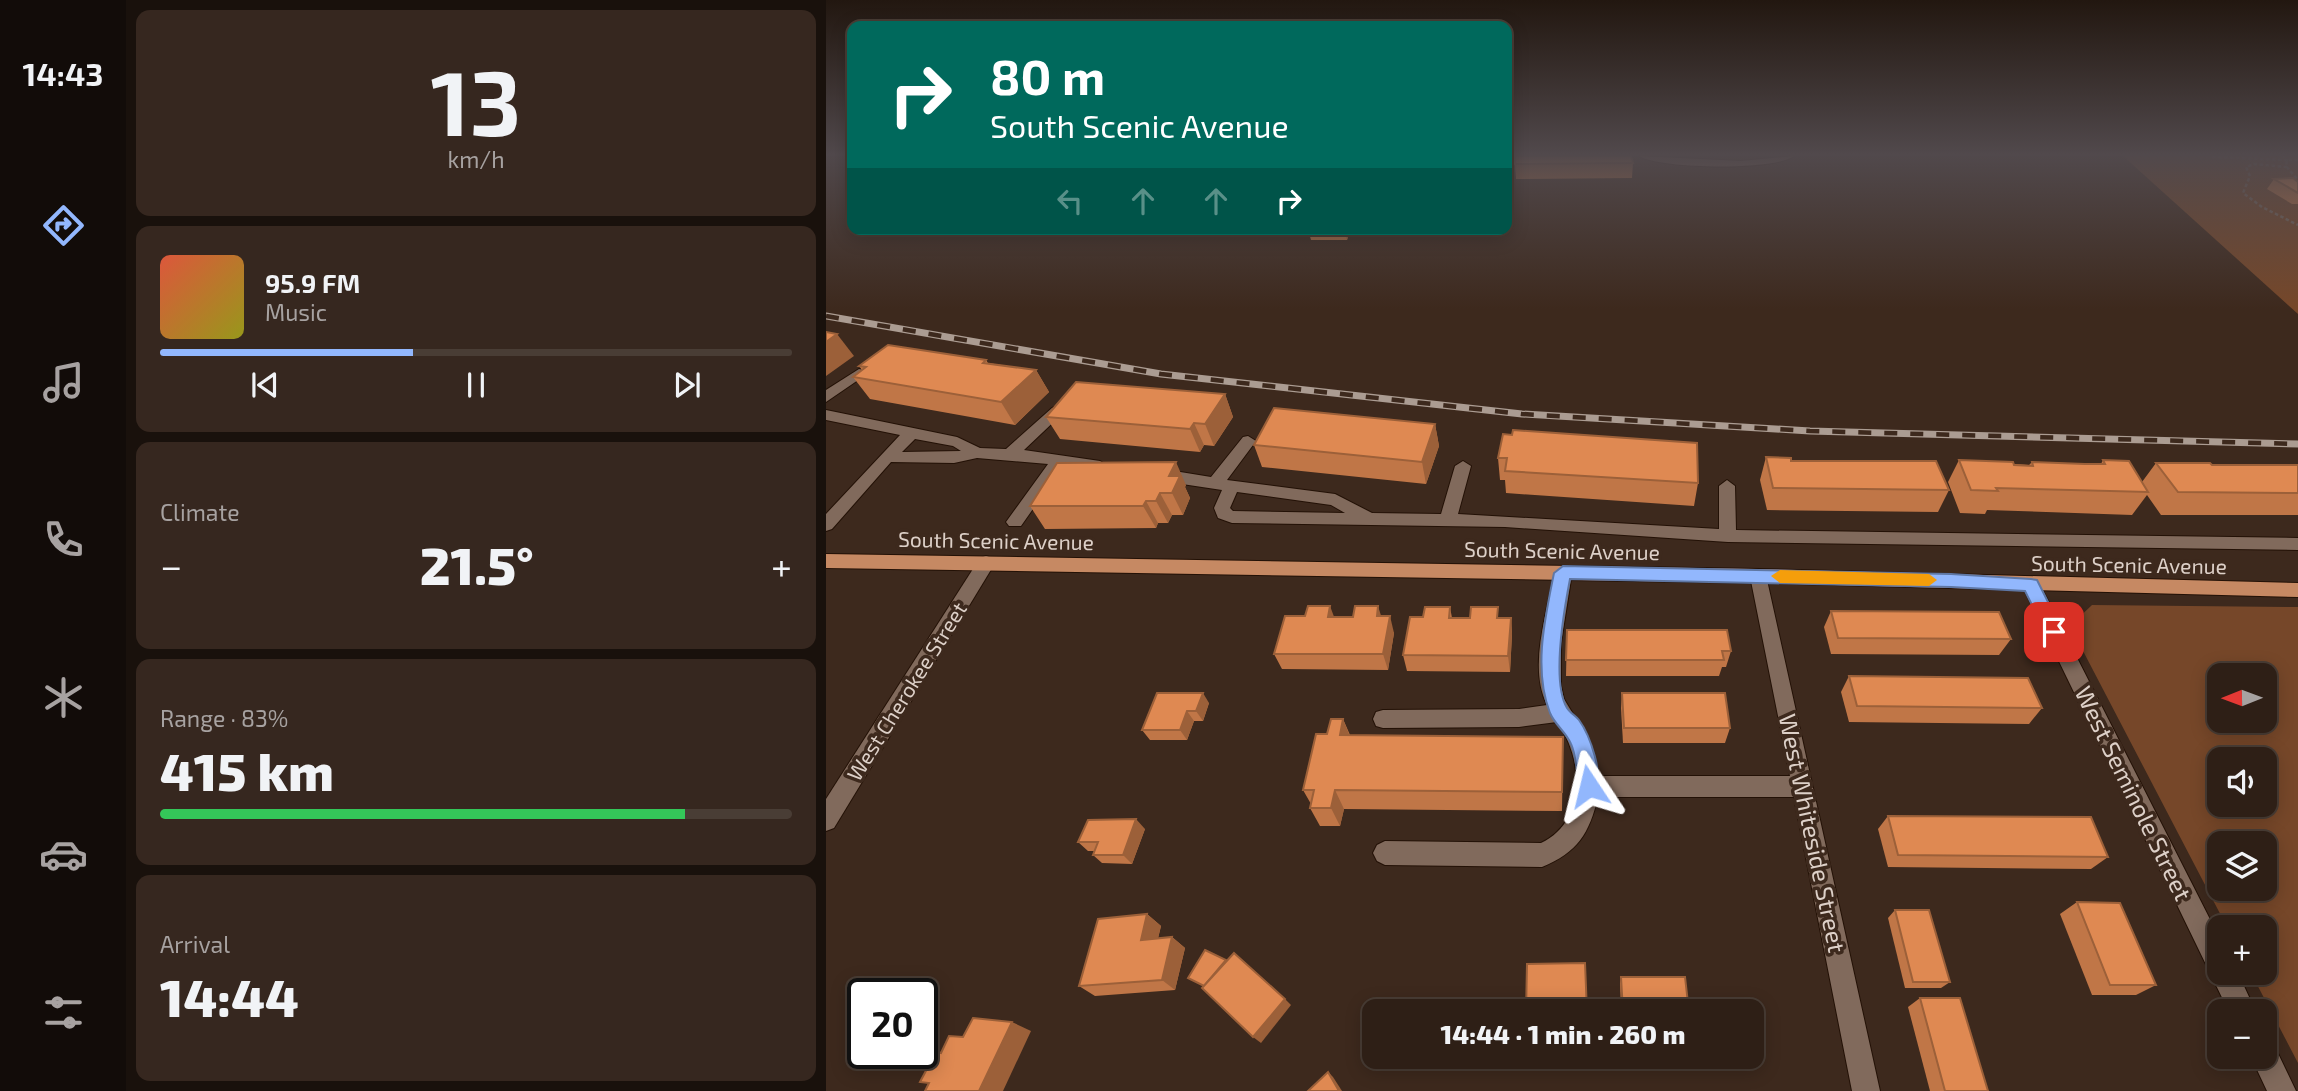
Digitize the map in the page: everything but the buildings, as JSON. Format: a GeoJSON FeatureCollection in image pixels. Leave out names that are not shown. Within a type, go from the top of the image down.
{"type":"FeatureCollection","features":[{"type":"Feature","properties":{"kind":"main road","name":"South Scenic Avenue"},"geometry":{"type":"LineString","coordinates":[[826,561],[1759,576],[2298,590]]}},
{"type":"Feature","properties":{"kind":"street"},"geometry":{"type":"LineString","coordinates":[[826,397],[859,373]]}},
{"type":"Feature","properties":{"kind":"street"},"geometry":{"type":"LineString","coordinates":[[1010,454],[1056,411]]}},
{"type":"Feature","properties":{"kind":"street"},"geometry":{"type":"LineString","coordinates":[[826,415],[957,442],[977,453]]}},
{"type":"Feature","properties":{"kind":"street"},"geometry":{"type":"LineString","coordinates":[[826,525],[912,433]]}},
{"type":"Feature","properties":{"kind":"street"},"geometry":{"type":"LineString","coordinates":[[1248,441],[1224,485],[1222,508],[1224,514],[1232,517],[1448,520],[1728,536],[2298,544]]}},
{"type":"Feature","properties":{"kind":"street"},"geometry":{"type":"LineString","coordinates":[[887,457],[954,458],[977,453],[1010,454],[1111,468]]}},
{"type":"Feature","properties":{"kind":"street"},"geometry":{"type":"LineString","coordinates":[[1015,522],[1059,460]]}},
{"type":"Feature","properties":{"kind":"street"},"geometry":{"type":"LineString","coordinates":[[1448,520],[1463,466]]}},
{"type":"Feature","properties":{"kind":"street"},"geometry":{"type":"LineString","coordinates":[[1150,474],[1335,500],[1368,518]]}},
{"type":"Feature","properties":{"kind":"street"},"geometry":{"type":"LineString","coordinates":[[1727,486],[1728,536]]}},
{"type":"Feature","properties":{"kind":"street","name":"West Cherokee Street"},"geometry":{"type":"LineString","coordinates":[[826,820],[986,563]]}},
{"type":"Feature","properties":{"kind":"street"},"geometry":{"type":"LineString","coordinates":[[1385,853],[1542,855],[1559,848],[1573,834],[1583,814],[1589,786],[1583,747],[1572,726],[1560,713],[1551,687],[1553,623],[1563,573]]}},
{"type":"Feature","properties":{"kind":"street","name":"West Whiteside Street"},"geometry":{"type":"LineString","coordinates":[[1759,576],[1866,1091]]}},
{"type":"Feature","properties":{"kind":"street","name":"West Seminole Street"},"geometry":{"type":"LineString","coordinates":[[2031,585],[2207,940]]}},
{"type":"Feature","properties":{"kind":"street"},"geometry":{"type":"LineString","coordinates":[[1383,719],[1519,718],[1560,713]]}},
{"type":"Feature","properties":{"kind":"street"},"geometry":{"type":"LineString","coordinates":[[1589,786],[1803,787]]}},
{"type":"Feature","properties":{"kind":"street"},"geometry":{"type":"LineString","coordinates":[[2271,1069],[2282,1091]]}},
{"type":"Feature","properties":{"kind":"path"},"geometry":{"type":"LineString","coordinates":[[2265,207],[2298,225]]}},
{"type":"Feature","properties":{"kind":"shaded area"},"geometry":{"type":"Polygon","coordinates":[[[2179,207],[2298,207],[2298,314],[2179,207]]]}},
{"type":"Feature","properties":{"kind":"shaded area"},"geometry":{"type":"Polygon","coordinates":[[[2092,605],[2298,607],[2298,1063],[2277,1023],[2277,999],[2265,999],[2257,985],[2277,985],[2277,915],[2221,915],[2213,901],[2277,901],[2277,831],[2207,831],[2207,889],[2070,626],[2092,605]]]}},
{"type":"Feature","properties":{"kind":"railway"},"geometry":{"type":"LineString","coordinates":[[826,316],[1161,374],[1522,414],[1810,431],[2298,444]]}},
{"type":"Feature","properties":{"kind":"slow traffic"},"geometry":{"type":"LineString","coordinates":[[1780,576],[1929,580]]}},
{"type":"Feature","properties":{"kind":"route"},"geometry":{"type":"LineString","coordinates":[[1589,786],[1583,747],[1572,726],[1560,713],[1551,687],[1553,623],[1563,573],[1951,580],[2031,585],[2054,632]]}}]}
